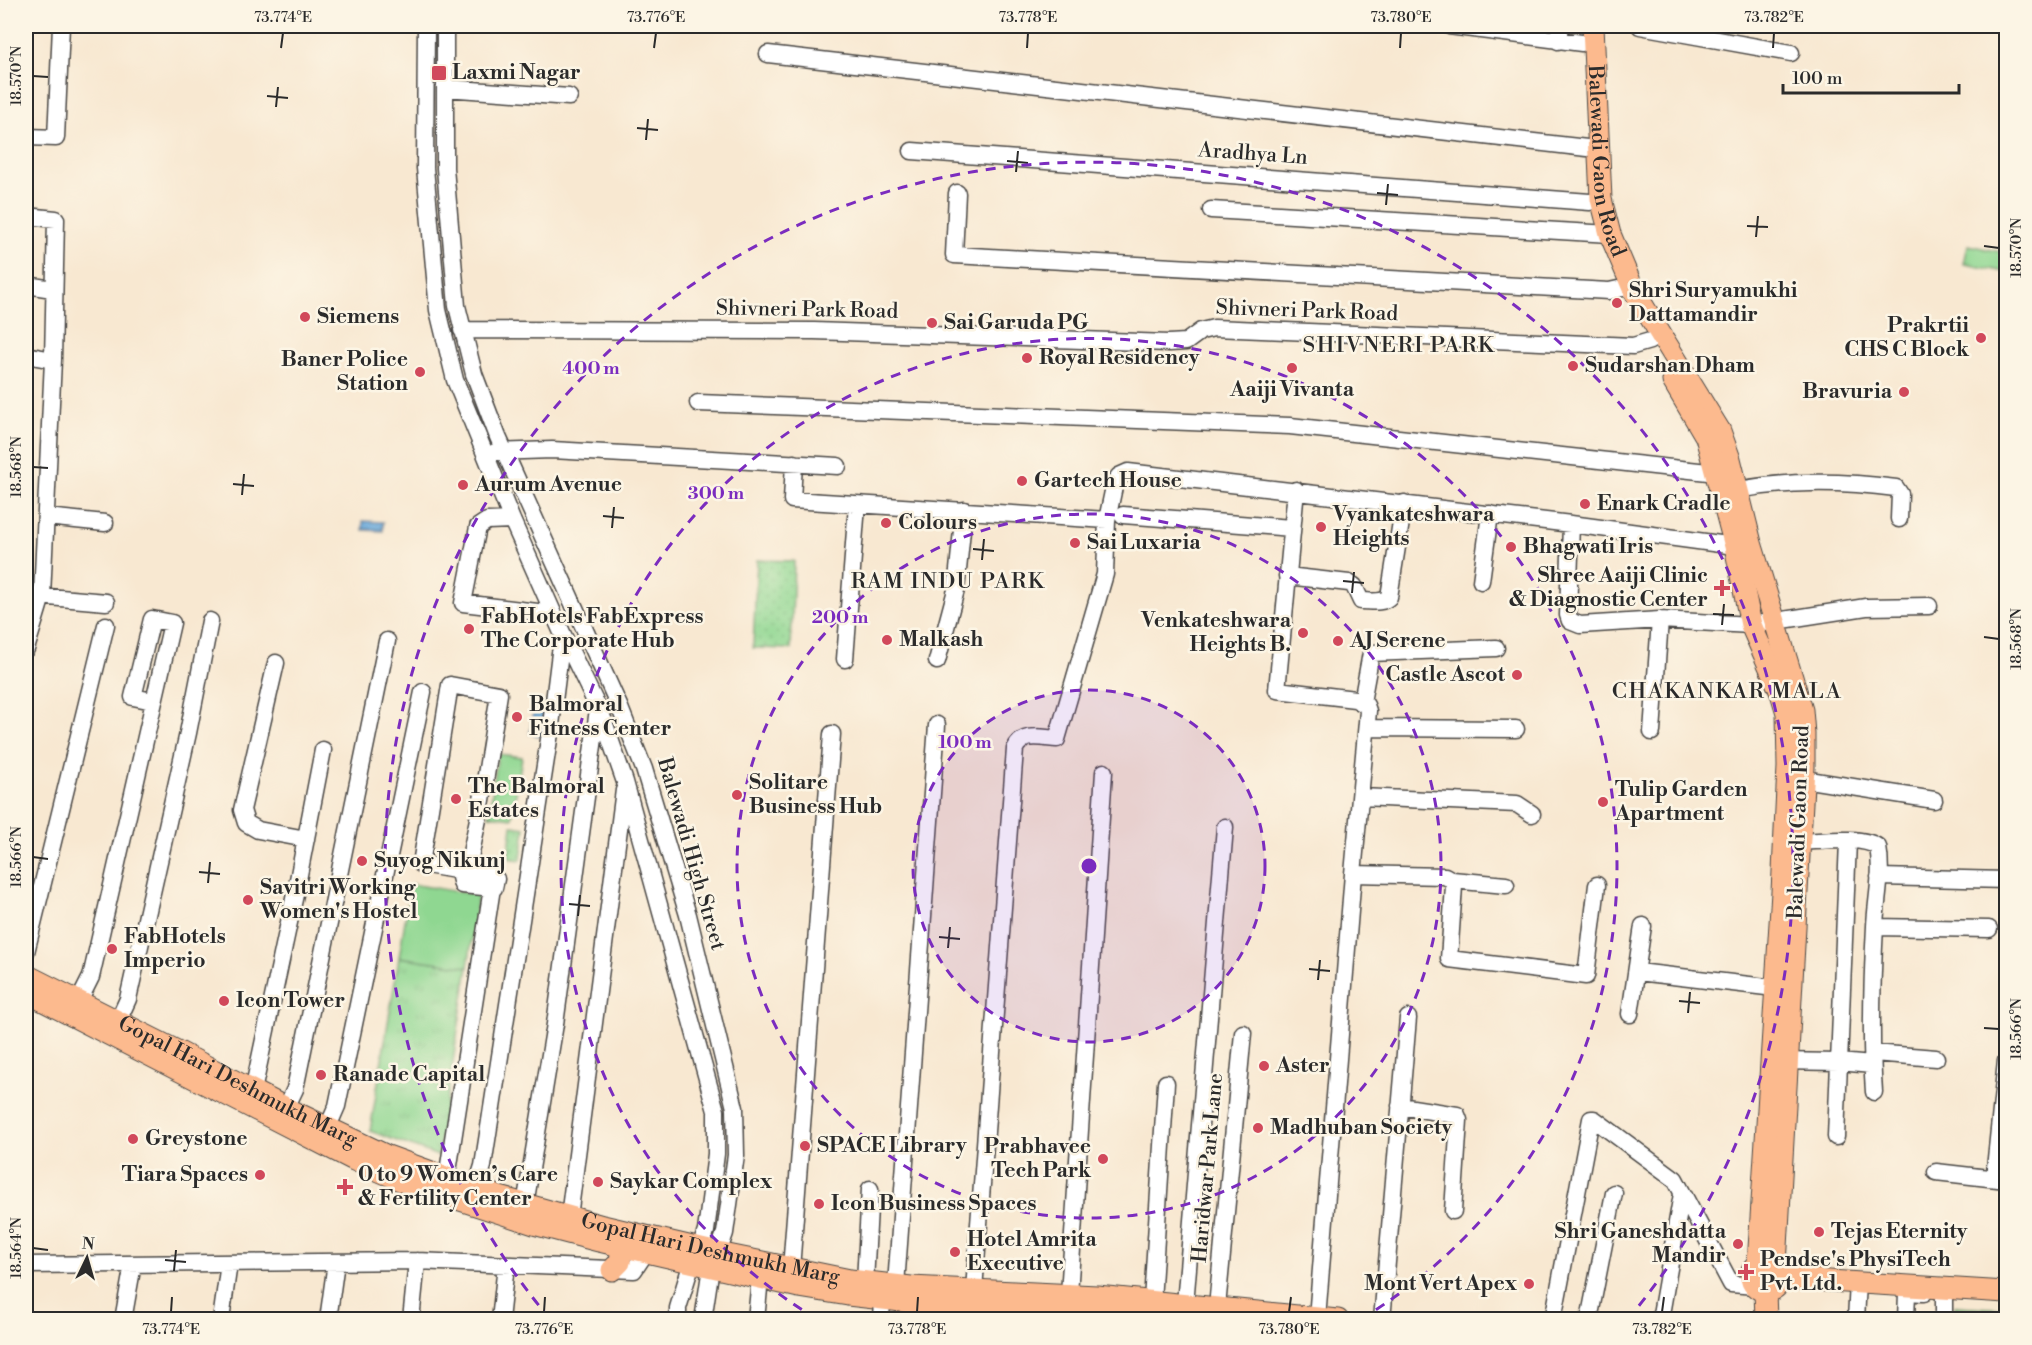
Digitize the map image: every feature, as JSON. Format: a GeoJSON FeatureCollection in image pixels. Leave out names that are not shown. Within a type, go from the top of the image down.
{"type":"FeatureCollection","features":[{"type":"Feature","properties":{"kind":"main road","name":"Balewadi Gaon Road"},"geometry":{"type":"LineString","coordinates":[[1586,32],[1590,202],[1634,291],[1720,431],[1738,490],[1751,625],[1781,693],[1786,713],[1792,842],[1766,1320]]}},
{"type":"Feature","properties":{"kind":"main road","name":"Balewadi Gaon Road"},"geometry":{"type":"LineString","coordinates":[[1586,32],[1604,234],[1623,288],[1650,341],[1706,437],[1743,544],[1775,620],[1802,710],[1803,779],[1792,842],[1775,988],[1779,1061]]}},
{"type":"Feature","properties":{"kind":"main road","name":"Gopal Hari Deshmukh Marg"},"geometry":{"type":"LineString","coordinates":[[26,975],[118,1020],[327,1129],[385,1155],[525,1205],[705,1258],[760,1278],[886,1301],[1025,1314],[1058,1299],[1096,1315],[1184,1312],[1217,1307],[1327,1319]]}},
{"type":"Feature","properties":{"kind":"main road","name":"Gopal Hari Deshmukh Marg"},"geometry":{"type":"LineString","coordinates":[[26,992],[327,1147],[405,1182],[534,1224],[646,1252],[791,1269],[865,1282],[886,1301],[974,1290],[1058,1299],[1152,1300],[1184,1312]]}},
{"type":"Feature","properties":{"kind":"main road"},"geometry":{"type":"LineString","coordinates":[[612,1270],[620,1262],[622,1247]]}},
{"type":"Feature","properties":{"kind":"main road"},"geometry":{"type":"LineString","coordinates":[[1767,1277],[1858,1282],[1944,1291],[2007,1292]]}},
{"type":"Feature","properties":{"kind":"street"},"geometry":{"type":"LineString","coordinates":[[28,137],[56,138],[61,26]]}},
{"type":"Feature","properties":{"kind":"street","name":"Balewadi High Street"},"geometry":{"type":"LineString","coordinates":[[445,26],[444,168],[457,306],[462,330],[474,374],[504,450],[620,708],[644,769],[688,915],[735,1108],[736,1155],[725,1233],[705,1258]]}},
{"type":"Feature","properties":{"kind":"street"},"geometry":{"type":"LineString","coordinates":[[1449,26],[1559,33],[1586,32]]}},
{"type":"Feature","properties":{"kind":"street"},"geometry":{"type":"LineString","coordinates":[[1640,26],[1705,32],[1791,53]]}},
{"type":"Feature","properties":{"kind":"street","name":"Balewadi High Street"},"geometry":{"type":"LineString","coordinates":[[425,28],[425,168],[438,310],[455,380],[468,413],[512,520],[598,708],[625,782],[716,1111],[716,1154],[706,1231],[705,1258]]}},
{"type":"Feature","properties":{"kind":"street"},"geometry":{"type":"LineString","coordinates":[[768,54],[1587,148]]}},
{"type":"Feature","properties":{"kind":"street"},"geometry":{"type":"LineString","coordinates":[[445,88],[570,97]]}},
{"type":"Feature","properties":{"kind":"street","name":"Aradhya Ln"},"geometry":{"type":"LineString","coordinates":[[912,151],[1590,202]]}},
{"type":"Feature","properties":{"kind":"street"},"geometry":{"type":"LineString","coordinates":[[957,193],[954,255],[1609,291],[1623,288]]}},
{"type":"Feature","properties":{"kind":"street"},"geometry":{"type":"LineString","coordinates":[[1210,210],[1604,234]]}},
{"type":"Feature","properties":{"kind":"street"},"geometry":{"type":"LineString","coordinates":[[26,216],[56,219],[46,517],[26,649]]}},
{"type":"Feature","properties":{"kind":"street"},"geometry":{"type":"LineString","coordinates":[[26,285],[53,289]]}},
{"type":"Feature","properties":{"kind":"street","name":"Shivneri Park Road"},"geometry":{"type":"LineString","coordinates":[[462,330],[814,331],[1168,343],[1186,342],[1201,331],[1214,328],[1633,346],[1650,341]]}},
{"type":"Feature","properties":{"kind":"street"},"geometry":{"type":"LineString","coordinates":[[26,356],[53,360]]}},
{"type":"Feature","properties":{"kind":"street"},"geometry":{"type":"LineString","coordinates":[[698,403],[1290,426],[1717,473]]}},
{"type":"Feature","properties":{"kind":"street"},"geometry":{"type":"LineString","coordinates":[[468,413],[486,406]]}},
{"type":"Feature","properties":{"kind":"street"},"geometry":{"type":"LineString","coordinates":[[485,454],[504,450],[602,452],[838,466]]}},
{"type":"Feature","properties":{"kind":"street"},"geometry":{"type":"LineString","coordinates":[[794,463],[792,500],[857,506],[1292,528]]}},
{"type":"Feature","properties":{"kind":"street"},"geometry":{"type":"LineString","coordinates":[[974,1290],[1015,749],[1023,738],[1057,739],[1105,574],[1115,518],[1115,482],[1119,476],[1128,472],[1296,490],[1743,544]]}},
{"type":"Feature","properties":{"kind":"street"},"geometry":{"type":"LineString","coordinates":[[1738,490],[1770,484],[1799,483],[1857,483],[1896,488],[1900,494],[1899,519]]}},
{"type":"Feature","properties":{"kind":"street"},"geometry":{"type":"LineString","coordinates":[[1296,490],[1277,690],[1355,699],[1366,705],[1368,711],[1353,874],[1327,1319]]}},
{"type":"Feature","properties":{"kind":"street"},"geometry":{"type":"LineString","coordinates":[[1287,576],[1349,584],[1354,586],[1361,601],[1386,600],[1389,597],[1404,503]]}},
{"type":"Feature","properties":{"kind":"street"},"geometry":{"type":"LineString","coordinates":[[845,659],[857,506]]}},
{"type":"Feature","properties":{"kind":"street"},"geometry":{"type":"LineString","coordinates":[[938,661],[956,590],[964,510]]}},
{"type":"Feature","properties":{"kind":"street"},"geometry":{"type":"LineString","coordinates":[[1481,581],[1490,514]]}},
{"type":"Feature","properties":{"kind":"street"},"geometry":{"type":"LineString","coordinates":[[46,517],[105,523]]}},
{"type":"Feature","properties":{"kind":"street"},"geometry":{"type":"LineString","coordinates":[[512,520],[488,521],[478,527],[463,603],[554,614]]}},
{"type":"Feature","properties":{"kind":"street"},"geometry":{"type":"LineString","coordinates":[[1571,524],[1568,615],[1570,621],[1580,625],[1660,620],[1751,625],[1866,607],[1929,606]]}},
{"type":"Feature","properties":{"kind":"street"},"geometry":{"type":"LineString","coordinates":[[34,595],[106,602]]}},
{"type":"Feature","properties":{"kind":"street"},"geometry":{"type":"LineString","coordinates":[[1652,732],[1660,620]]}},
{"type":"Feature","properties":{"kind":"street"},"geometry":{"type":"LineString","coordinates":[[118,1020],[128,999],[188,733],[210,621]]}},
{"type":"Feature","properties":{"kind":"street"},"geometry":{"type":"LineString","coordinates":[[26,952],[106,625]]}},
{"type":"Feature","properties":{"kind":"street"},"geometry":{"type":"LineString","coordinates":[[476,1188],[483,1166],[564,637]]}},
{"type":"Feature","properties":{"kind":"street"},"geometry":{"type":"LineString","coordinates":[[286,1108],[295,1089],[387,641]]}},
{"type":"Feature","properties":{"kind":"street"},"geometry":{"type":"LineString","coordinates":[[1362,702],[1371,653],[1496,648]]}},
{"type":"Feature","properties":{"kind":"street"},"geometry":{"type":"LineString","coordinates":[[276,663],[242,810],[246,823],[258,831],[306,839]]}},
{"type":"Feature","properties":{"kind":"street"},"geometry":{"type":"LineString","coordinates":[[447,1178],[492,888],[495,884],[493,876],[467,872],[421,864],[450,685],[499,694],[482,800],[467,872]]}},
{"type":"Feature","properties":{"kind":"street"},"geometry":{"type":"LineString","coordinates":[[327,1129],[337,1106],[423,692]]}},
{"type":"Feature","properties":{"kind":"street"},"geometry":{"type":"LineString","coordinates":[[79,1001],[91,977],[153,701]]}},
{"type":"Feature","properties":{"kind":"street"},"geometry":{"type":"LineString","coordinates":[[525,1205],[555,1024],[598,708]]}},
{"type":"Feature","properties":{"kind":"street"},"geometry":{"type":"LineString","coordinates":[[886,1301],[937,725]]}},
{"type":"Feature","properties":{"kind":"street"},"geometry":{"type":"LineString","coordinates":[[1368,728],[1516,729]]}},
{"type":"Feature","properties":{"kind":"street"},"geometry":{"type":"LineString","coordinates":[[791,1269],[832,734]]}},
{"type":"Feature","properties":{"kind":"street"},"geometry":{"type":"LineString","coordinates":[[253,1091],[323,750]]}},
{"type":"Feature","properties":{"kind":"street"},"geometry":{"type":"LineString","coordinates":[[1058,1299],[1104,772]]}},
{"type":"Feature","properties":{"kind":"street"},"geometry":{"type":"LineString","coordinates":[[1803,779],[1934,800]]}},
{"type":"Feature","properties":{"kind":"street"},"geometry":{"type":"LineString","coordinates":[[569,1217],[625,782]]}},
{"type":"Feature","properties":{"kind":"street"},"geometry":{"type":"LineString","coordinates":[[1361,797],[1517,804],[1532,814]]}},
{"type":"Feature","properties":{"kind":"street"},"geometry":{"type":"LineString","coordinates":[[1184,1312],[1225,827]]}},
{"type":"Feature","properties":{"kind":"street"},"geometry":{"type":"LineString","coordinates":[[1792,842],[1848,841],[1872,843],[1878,848],[1879,877],[1875,927],[1872,1059],[1874,1092]]}},
{"type":"Feature","properties":{"kind":"street"},"geometry":{"type":"LineString","coordinates":[[1836,1137],[1848,841]]}},
{"type":"Feature","properties":{"kind":"street"},"geometry":{"type":"LineString","coordinates":[[1353,874],[1445,876],[1452,880],[1506,885]]}},
{"type":"Feature","properties":{"kind":"street"},"geometry":{"type":"LineString","coordinates":[[1879,877],[2007,880]]}},
{"type":"Feature","properties":{"kind":"street"},"geometry":{"type":"LineString","coordinates":[[1452,880],[1454,886],[1449,959],[1586,976],[1598,885]]}},
{"type":"Feature","properties":{"kind":"street"},"geometry":{"type":"LineString","coordinates":[[1630,1014],[1643,926]]}},
{"type":"Feature","properties":{"kind":"street"},"geometry":{"type":"LineString","coordinates":[[1875,927],[1989,929]]}},
{"type":"Feature","properties":{"kind":"street"},"geometry":{"type":"LineString","coordinates":[[1638,972],[1775,988]]}},
{"type":"Feature","properties":{"kind":"street"},"geometry":{"type":"LineString","coordinates":[[1382,1320],[1408,1018]]}},
{"type":"Feature","properties":{"kind":"street","name":"Haridwar Park Lane"},"geometry":{"type":"LineString","coordinates":[[1217,1307],[1243,1033]]}},
{"type":"Feature","properties":{"kind":"street"},"geometry":{"type":"LineString","coordinates":[[1779,1061],[1839,1062],[1936,1058]]}},
{"type":"Feature","properties":{"kind":"street"},"geometry":{"type":"LineString","coordinates":[[1936,1172],[2000,1179],[2007,1061]]}},
{"type":"Feature","properties":{"kind":"street"},"geometry":{"type":"LineString","coordinates":[[1152,1300],[1166,1083]]}},
{"type":"Feature","properties":{"kind":"street"},"geometry":{"type":"LineString","coordinates":[[1400,1106],[1457,1115],[1458,1144],[1453,1211]]}},
{"type":"Feature","properties":{"kind":"street"},"geometry":{"type":"LineString","coordinates":[[1553,1320],[1591,1119],[1678,1180],[1731,1284],[1767,1277]]}},
{"type":"Feature","properties":{"kind":"street"},"geometry":{"type":"LineString","coordinates":[[1660,1320],[1678,1180]]}},
{"type":"Feature","properties":{"kind":"street"},"geometry":{"type":"LineString","coordinates":[[865,1282],[870,1189]]}},
{"type":"Feature","properties":{"kind":"street"},"geometry":{"type":"LineString","coordinates":[[1589,1320],[1614,1193]]}},
{"type":"Feature","properties":{"kind":"street"},"geometry":{"type":"LineString","coordinates":[[26,1265],[417,1261],[612,1270],[634,1269],[646,1252]]}},
{"type":"Feature","properties":{"kind":"street"},"geometry":{"type":"LineString","coordinates":[[678,1320],[678,1308],[705,1258]]}},
{"type":"Feature","properties":{"kind":"street"},"geometry":{"type":"LineString","coordinates":[[703,1320],[705,1258]]}},
{"type":"Feature","properties":{"kind":"street"},"geometry":{"type":"LineString","coordinates":[[411,1320],[417,1261]]}},
{"type":"Feature","properties":{"kind":"street"},"geometry":{"type":"LineString","coordinates":[[328,1320],[336,1262]]}},
{"type":"Feature","properties":{"kind":"street"},"geometry":{"type":"LineString","coordinates":[[221,1320],[229,1263]]}},
{"type":"Feature","properties":{"kind":"street"},"geometry":{"type":"LineString","coordinates":[[123,1320],[133,1264]]}},
{"type":"Feature","properties":{"kind":"street"},"geometry":{"type":"LineString","coordinates":[[500,1320],[506,1265]]}},
{"type":"Feature","properties":{"kind":"street"},"geometry":{"type":"LineString","coordinates":[[756,1320],[760,1278]]}},
{"type":"Feature","properties":{"kind":"street"},"geometry":{"type":"LineString","coordinates":[[1856,1320],[1858,1282]]}},
{"type":"Feature","properties":{"kind":"street"},"geometry":{"type":"LineString","coordinates":[[1906,1320],[1907,1292],[1944,1291],[1944,1320]]}},
{"type":"Feature","properties":{"kind":"green space"},"geometry":{"type":"Polygon","coordinates":[[[1968,245],[2006,253],[2006,272],[1964,264],[1968,245]]]}},
{"type":"Feature","properties":{"kind":"green space"},"geometry":{"type":"Polygon","coordinates":[[[757,560],[794,561],[791,649],[753,648],[757,560]]]}},
{"type":"Feature","properties":{"kind":"green space"},"geometry":{"type":"Polygon","coordinates":[[[498,754],[522,757],[512,818],[489,815],[498,754]]]}},
{"type":"Feature","properties":{"kind":"green space"},"geometry":{"type":"Polygon","coordinates":[[[512,826],[525,828],[521,860],[508,858],[512,826]]]}},
{"type":"Feature","properties":{"kind":"green space"},"geometry":{"type":"Polygon","coordinates":[[[411,884],[478,895],[468,967],[399,957],[411,884]]]}},
{"type":"Feature","properties":{"kind":"green space"},"geometry":{"type":"Polygon","coordinates":[[[399,957],[468,967],[438,1156],[370,1131],[399,957]]]}},
{"type":"Feature","properties":{"kind":"green space"},"geometry":{"type":"Polygon","coordinates":[[[1955,1306],[2006,1309],[2006,1319],[1954,1319],[1955,1306]]]}},
{"type":"Feature","properties":{"kind":"water"},"geometry":{"type":"Polygon","coordinates":[[[363,521],[383,522],[383,531],[363,530],[363,521]]]}},
{"type":"Feature","properties":{"kind":"water"},"geometry":{"type":"Polygon","coordinates":[[[534,702],[545,703],[541,736],[530,734],[534,702]]]}},
{"type":"Feature","properties":{"kind":"place","name":"Laxmi Nagar"},"geometry":{"type":"Point","coordinates":[439,73]}},
{"type":"Feature","properties":{"kind":"place","name":"Shri Suryamukhi Dattamandir"},"geometry":{"type":"Point","coordinates":[1617,303]}},
{"type":"Feature","properties":{"kind":"place","name":"Siemens"},"geometry":{"type":"Point","coordinates":[305,317]}},
{"type":"Feature","properties":{"kind":"place","name":"Sai Garuda PG"},"geometry":{"type":"Point","coordinates":[932,323]}},
{"type":"Feature","properties":{"kind":"place","name":"Prakrtii CHS C Block"},"geometry":{"type":"Point","coordinates":[1981,338]}},
{"type":"Feature","properties":{"kind":"place","name":"Royal Residency"},"geometry":{"type":"Point","coordinates":[1027,358]}},
{"type":"Feature","properties":{"kind":"place","name":"Sudarshan Dham"},"geometry":{"type":"Point","coordinates":[1573,366]}},
{"type":"Feature","properties":{"kind":"place","name":"Aaiji Vivanta"},"geometry":{"type":"Point","coordinates":[1292,368]}},
{"type":"Feature","properties":{"kind":"place","name":"Baner Police Station"},"geometry":{"type":"Point","coordinates":[420,372]}},
{"type":"Feature","properties":{"kind":"place","name":"Bravuria"},"geometry":{"type":"Point","coordinates":[1904,392]}},
{"type":"Feature","properties":{"kind":"place","name":"Gartech House"},"geometry":{"type":"Point","coordinates":[1022,481]}},
{"type":"Feature","properties":{"kind":"place","name":"Aurum Avenue"},"geometry":{"type":"Point","coordinates":[463,485]}},
{"type":"Feature","properties":{"kind":"place","name":"Enark Cradle"},"geometry":{"type":"Point","coordinates":[1585,504]}},
{"type":"Feature","properties":{"kind":"place","name":"Colours"},"geometry":{"type":"Point","coordinates":[886,523]}},
{"type":"Feature","properties":{"kind":"place","name":"Vyankateshwara Heights"},"geometry":{"type":"Point","coordinates":[1321,527]}},
{"type":"Feature","properties":{"kind":"place","name":"Sai Luxaria"},"geometry":{"type":"Point","coordinates":[1075,543]}},
{"type":"Feature","properties":{"kind":"place","name":"Bhagwati Iris"},"geometry":{"type":"Point","coordinates":[1511,547]}},
{"type":"Feature","properties":{"kind":"place","name":"Shree Aaiji Clinic & Diagnostic Center"},"geometry":{"type":"Point","coordinates":[1722,588]}},
{"type":"Feature","properties":{"kind":"place","name":"FabHotels FabExpress The Corporate Hub"},"geometry":{"type":"Point","coordinates":[469,629]}},
{"type":"Feature","properties":{"kind":"place","name":"Venkateshwara Heights B."},"geometry":{"type":"Point","coordinates":[1303,633]}},
{"type":"Feature","properties":{"kind":"place","name":"Malkash"},"geometry":{"type":"Point","coordinates":[887,640]}},
{"type":"Feature","properties":{"kind":"place","name":"AJ Serene"},"geometry":{"type":"Point","coordinates":[1338,641]}},
{"type":"Feature","properties":{"kind":"place","name":"Castle Ascot"},"geometry":{"type":"Point","coordinates":[1517,675]}},
{"type":"Feature","properties":{"kind":"place","name":"Balmoral Fitness Center"},"geometry":{"type":"Point","coordinates":[517,717]}},
{"type":"Feature","properties":{"kind":"place","name":"Solitare Business Hub"},"geometry":{"type":"Point","coordinates":[737,795]}},
{"type":"Feature","properties":{"kind":"place","name":"The Balmoral Estates"},"geometry":{"type":"Point","coordinates":[456,799]}},
{"type":"Feature","properties":{"kind":"place","name":"Tulip Garden Apartment"},"geometry":{"type":"Point","coordinates":[1603,802]}},
{"type":"Feature","properties":{"kind":"place","name":"Suyog Nikunj"},"geometry":{"type":"Point","coordinates":[362,861]}},
{"type":"Feature","properties":{"kind":"place","name":"Savitri Working Women's Hostel"},"geometry":{"type":"Point","coordinates":[248,900]}},
{"type":"Feature","properties":{"kind":"place","name":"FabHotels Imperio"},"geometry":{"type":"Point","coordinates":[112,949]}},
{"type":"Feature","properties":{"kind":"place","name":"Icon Tower"},"geometry":{"type":"Point","coordinates":[224,1001]}},
{"type":"Feature","properties":{"kind":"place","name":"Aster"},"geometry":{"type":"Point","coordinates":[1264,1066]}},
{"type":"Feature","properties":{"kind":"place","name":"Ranade Capital"},"geometry":{"type":"Point","coordinates":[321,1075]}},
{"type":"Feature","properties":{"kind":"place","name":"Madhuban Society"},"geometry":{"type":"Point","coordinates":[1258,1128]}},
{"type":"Feature","properties":{"kind":"place","name":"Greystone"},"geometry":{"type":"Point","coordinates":[133,1139]}},
{"type":"Feature","properties":{"kind":"place","name":"SPACE Library"},"geometry":{"type":"Point","coordinates":[805,1146]}},
{"type":"Feature","properties":{"kind":"place","name":"Prabhavee Tech Park"},"geometry":{"type":"Point","coordinates":[1103,1159]}},
{"type":"Feature","properties":{"kind":"place","name":"Tiara Spaces"},"geometry":{"type":"Point","coordinates":[260,1175]}},
{"type":"Feature","properties":{"kind":"place","name":"Saykar Complex"},"geometry":{"type":"Point","coordinates":[598,1182]}},
{"type":"Feature","properties":{"kind":"place","name":"0 to 9 Women’s Care & Fertility Center"},"geometry":{"type":"Point","coordinates":[345,1187]}},
{"type":"Feature","properties":{"kind":"place","name":"Icon Business Spaces"},"geometry":{"type":"Point","coordinates":[819,1204]}},
{"type":"Feature","properties":{"kind":"place","name":"Tejas Eternity"},"geometry":{"type":"Point","coordinates":[1819,1232]}},
{"type":"Feature","properties":{"kind":"place","name":"Shri Ganeshdatta Mandir"},"geometry":{"type":"Point","coordinates":[1738,1244]}},
{"type":"Feature","properties":{"kind":"place","name":"Hotel Amrita Executive"},"geometry":{"type":"Point","coordinates":[955,1252]}},
{"type":"Feature","properties":{"kind":"place","name":"Pendse's PhysiTech Pvt. Ltd."},"geometry":{"type":"Point","coordinates":[1746,1272]}},
{"type":"Feature","properties":{"kind":"place","name":"Mont Vert Apex"},"geometry":{"type":"Point","coordinates":[1529,1284]}},
{"type":"Feature","properties":{"kind":"district","name":"SHIVNERI PARK"},"geometry":{"type":"Point","coordinates":[1399,345]}},
{"type":"Feature","properties":{"kind":"district","name":"RAM INDU PARK"},"geometry":{"type":"Point","coordinates":[948,581]}},
{"type":"Feature","properties":{"kind":"district","name":"CHAKANKAR MALA"},"geometry":{"type":"Point","coordinates":[1727,691]}}]}
